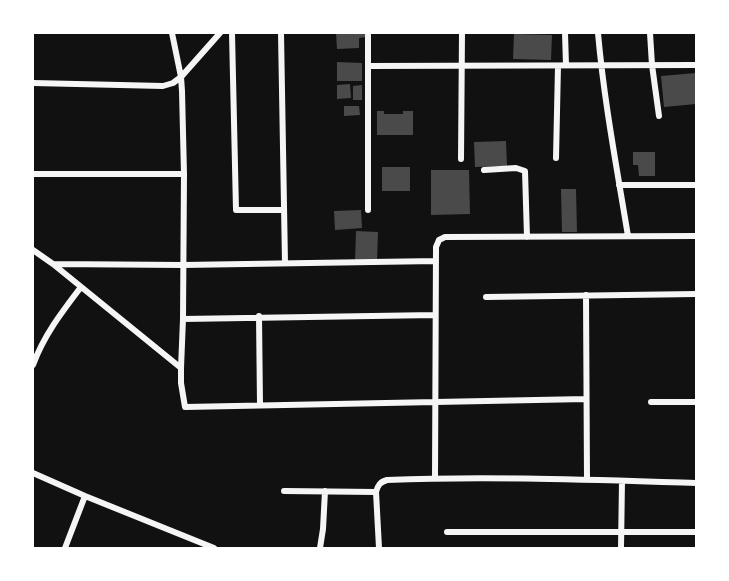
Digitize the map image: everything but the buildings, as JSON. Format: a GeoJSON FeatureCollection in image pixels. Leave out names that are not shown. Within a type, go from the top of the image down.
{"type":"FeatureCollection","features":[{"type":"Feature","properties":{"kind":"street"},"geometry":{"type":"LineString","coordinates":[[172,33],[181,77],[184,174],[181,383],[185,406],[586,399]]}},
{"type":"Feature","properties":{"kind":"street"},"geometry":{"type":"LineString","coordinates":[[33,83],[163,86],[181,77],[220,33]]}},
{"type":"Feature","properties":{"kind":"street"},"geometry":{"type":"LineString","coordinates":[[232,33],[236,210],[284,210]]}},
{"type":"Feature","properties":{"kind":"street"},"geometry":{"type":"LineString","coordinates":[[280,33],[285,264]]}},
{"type":"Feature","properties":{"kind":"street"},"geometry":{"type":"LineString","coordinates":[[368,33],[368,210]]}},
{"type":"Feature","properties":{"kind":"street"},"geometry":{"type":"LineString","coordinates":[[461,159],[462,33]]}},
{"type":"Feature","properties":{"kind":"street"},"geometry":{"type":"LineString","coordinates":[[565,33],[566,65]]}},
{"type":"Feature","properties":{"kind":"street"},"geometry":{"type":"LineString","coordinates":[[598,33],[628,236]]}},
{"type":"Feature","properties":{"kind":"street"},"geometry":{"type":"LineString","coordinates":[[650,33],[659,116]]}},
{"type":"Feature","properties":{"kind":"street"},"geometry":{"type":"LineString","coordinates":[[368,66],[696,65]]}},
{"type":"Feature","properties":{"kind":"street"},"geometry":{"type":"LineString","coordinates":[[556,158],[558,66]]}},
{"type":"Feature","properties":{"kind":"street"},"geometry":{"type":"LineString","coordinates":[[484,170],[516,168],[525,171],[528,237]]}},
{"type":"Feature","properties":{"kind":"street"},"geometry":{"type":"LineString","coordinates":[[33,174],[184,174]]}},
{"type":"Feature","properties":{"kind":"street"},"geometry":{"type":"LineString","coordinates":[[620,185],[696,185]]}},
{"type":"Feature","properties":{"kind":"street"},"geometry":{"type":"LineString","coordinates":[[435,478],[436,247],[439,240],[445,237],[696,236]]}},
{"type":"Feature","properties":{"kind":"street"},"geometry":{"type":"LineString","coordinates":[[33,250],[181,368]]}},
{"type":"Feature","properties":{"kind":"street"},"geometry":{"type":"LineString","coordinates":[[53,264],[183,265],[436,261]]}},
{"type":"Feature","properties":{"kind":"street"},"geometry":{"type":"LineString","coordinates":[[33,365],[36,349],[81,287]]}},
{"type":"Feature","properties":{"kind":"street"},"geometry":{"type":"LineString","coordinates":[[486,297],[696,294]]}},
{"type":"Feature","properties":{"kind":"street"},"geometry":{"type":"LineString","coordinates":[[586,296],[587,480]]}},
{"type":"Feature","properties":{"kind":"street"},"geometry":{"type":"LineString","coordinates":[[183,319],[435,315]]}},
{"type":"Feature","properties":{"kind":"street"},"geometry":{"type":"LineString","coordinates":[[260,316],[260,405]]}},
{"type":"Feature","properties":{"kind":"street"},"geometry":{"type":"LineString","coordinates":[[651,402],[696,402]]}},
{"type":"Feature","properties":{"kind":"street"},"geometry":{"type":"LineString","coordinates":[[33,473],[214,548]]}},
{"type":"Feature","properties":{"kind":"street"},"geometry":{"type":"LineString","coordinates":[[379,548],[376,492],[377,486],[387,480],[435,478],[696,483]]}},
{"type":"Feature","properties":{"kind":"street"},"geometry":{"type":"LineString","coordinates":[[621,548],[622,481]]}},
{"type":"Feature","properties":{"kind":"street"},"geometry":{"type":"LineString","coordinates":[[284,491],[376,492]]}},
{"type":"Feature","properties":{"kind":"street"},"geometry":{"type":"LineString","coordinates":[[320,548],[325,491]]}},
{"type":"Feature","properties":{"kind":"street"},"geometry":{"type":"LineString","coordinates":[[65,548],[85,496]]}},
{"type":"Feature","properties":{"kind":"street"},"geometry":{"type":"LineString","coordinates":[[447,532],[696,532]]}}]}
